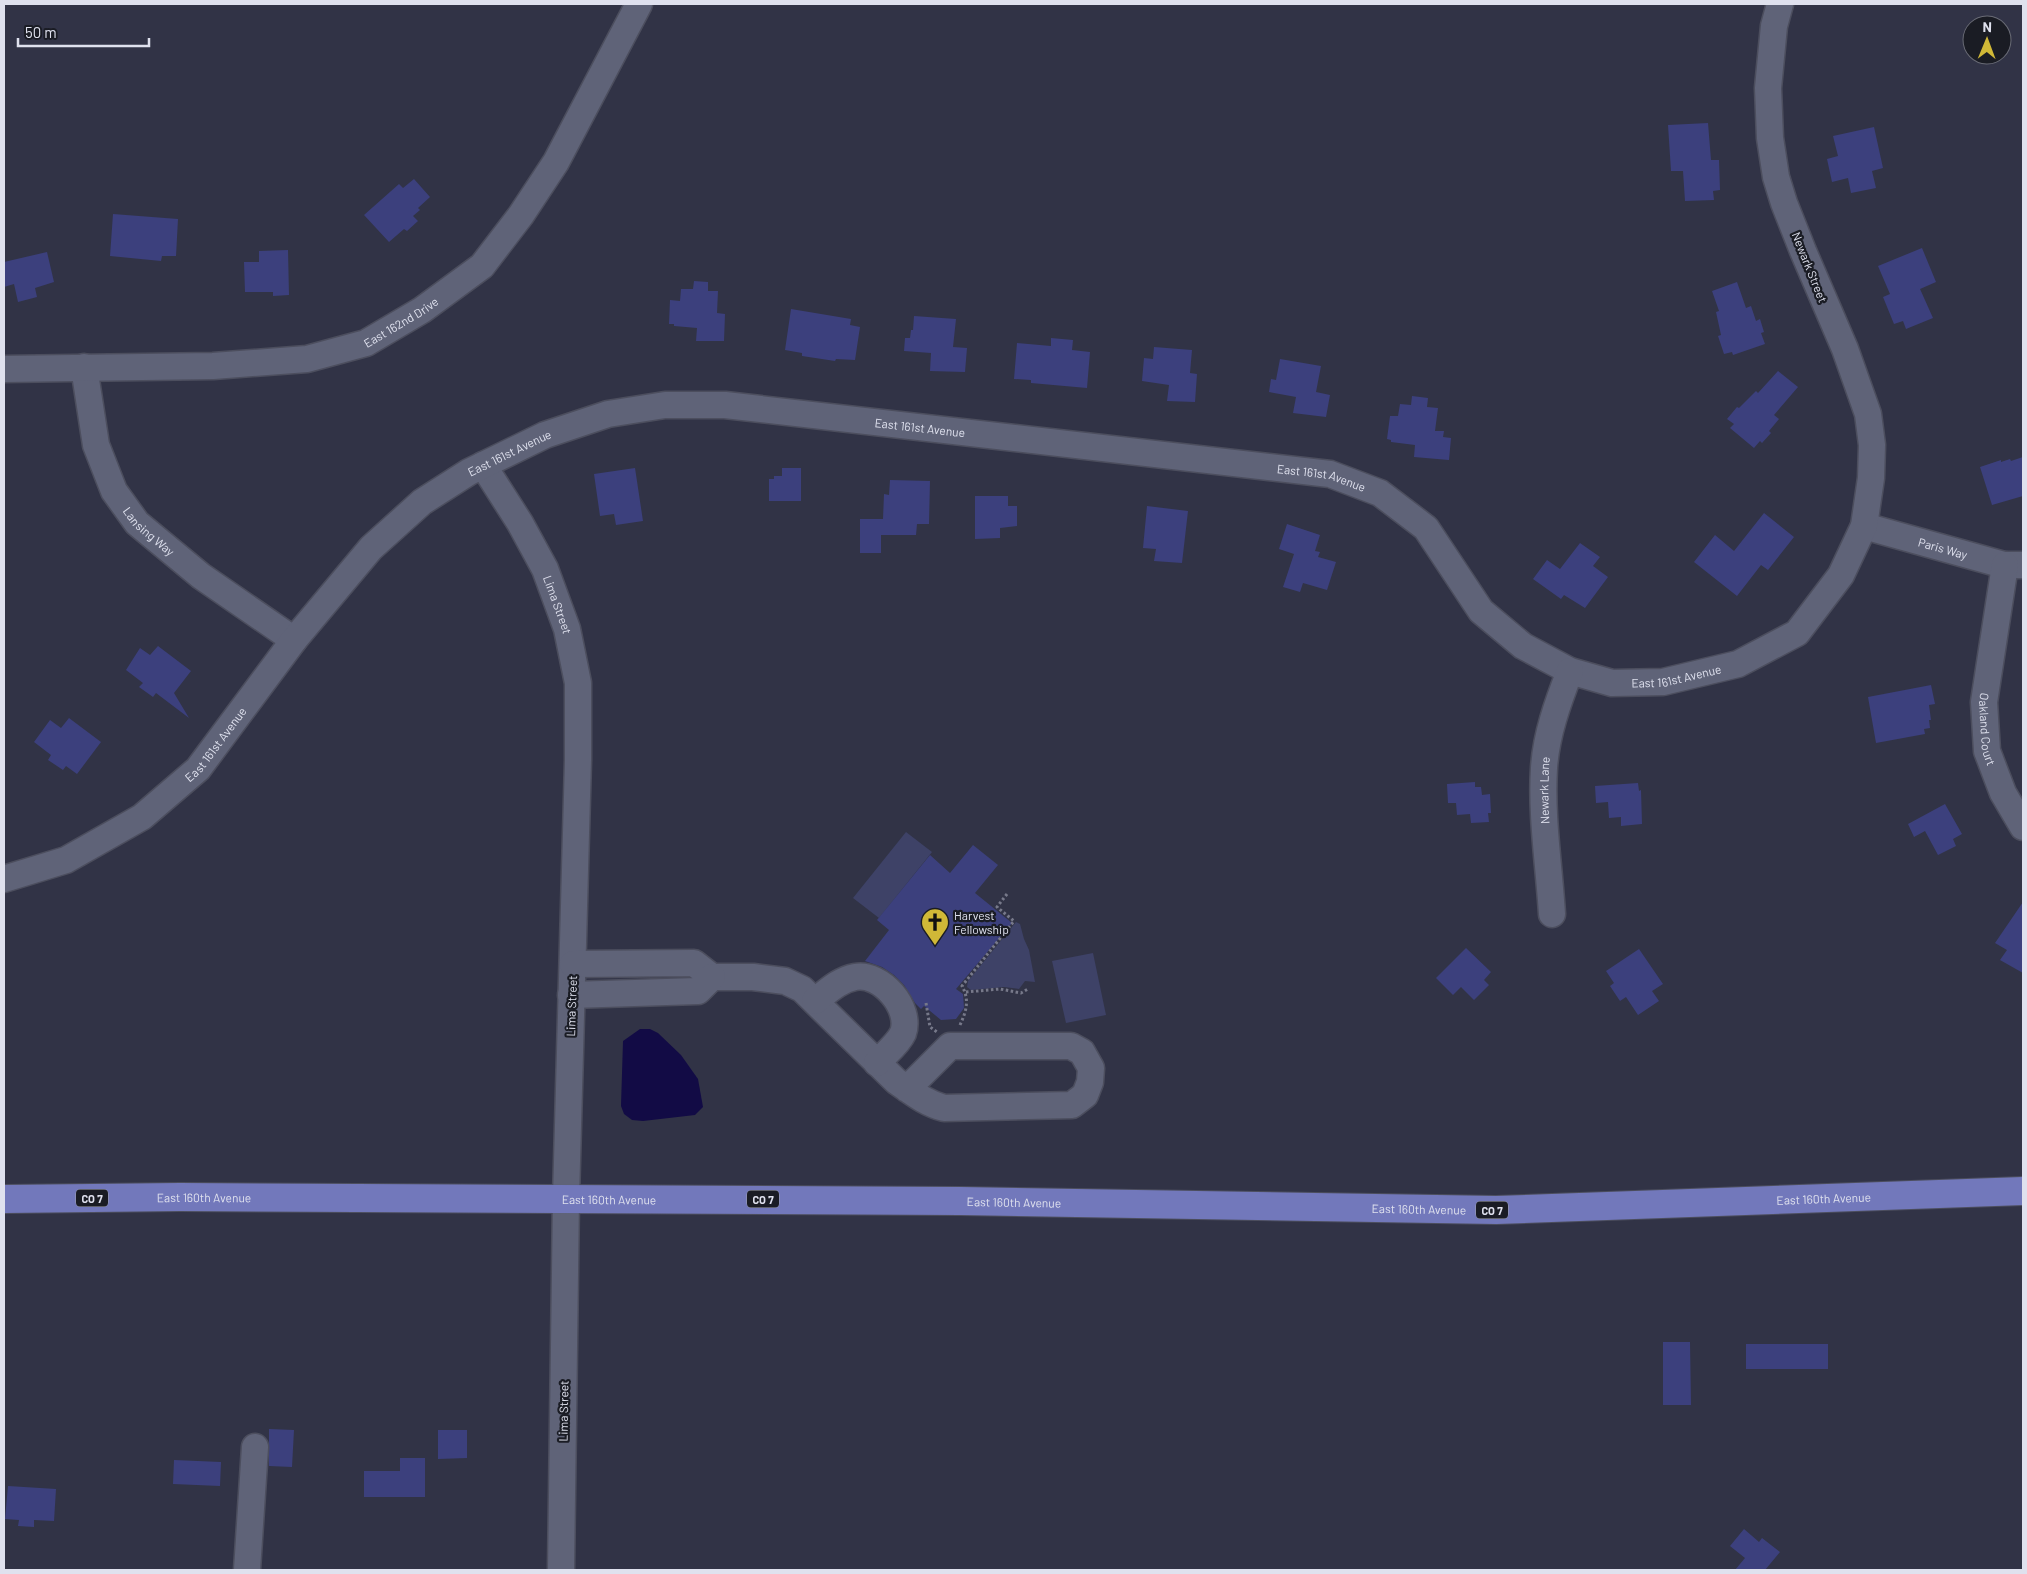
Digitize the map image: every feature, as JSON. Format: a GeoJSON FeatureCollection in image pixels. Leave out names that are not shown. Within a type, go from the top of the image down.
{"type":"FeatureCollection","features":[{"type":"Feature","properties":{"kind":"main road","name":"East 160th Avenue"},"geometry":{"type":"LineString","coordinates":[[4,1199],[180,1197],[566,1198],[970,1201],[1496,1210],[2023,1191]]}},
{"type":"Feature","properties":{"kind":"street","name":"East 162nd Drive"},"geometry":{"type":"LineString","coordinates":[[4,369],[213,366],[307,359],[366,343],[422,310],[482,266],[521,215],[556,162],[639,4]]}},
{"type":"Feature","properties":{"kind":"street","name":"Newark Street"},"geometry":{"type":"LineString","coordinates":[[1780,4],[1774,26],[1768,88],[1770,138],[1776,176],[1784,203],[1845,349],[1868,414],[1872,445],[1871,478],[1864,526]]}},
{"type":"Feature","properties":{"kind":"street","name":"Lansing Way"},"geometry":{"type":"LineString","coordinates":[[84,367],[96,445],[114,491],[137,523],[201,576],[294,640]]}},
{"type":"Feature","properties":{"kind":"street","name":"East 161st Avenue"},"geometry":{"type":"LineString","coordinates":[[4,879],[66,860],[142,817],[198,769],[294,640],[371,548],[422,502],[483,465],[545,435],[608,414],[665,406],[725,405],[1330,474],[1380,493],[1426,528],[1481,611],[1523,646],[1570,671],[1612,683],[1663,682],[1738,664],[1797,633],[1841,575],[1864,526]]}},
{"type":"Feature","properties":{"kind":"street","name":"Lima Street"},"geometry":{"type":"LineString","coordinates":[[483,465],[520,523],[546,569],[567,629],[578,683],[573,964],[566,1198],[561,1570]]}},
{"type":"Feature","properties":{"kind":"street","name":"Paris Way"},"geometry":{"type":"LineString","coordinates":[[1864,526],[2014,565]]}},
{"type":"Feature","properties":{"kind":"street","name":"Oakland Court"},"geometry":{"type":"LineString","coordinates":[[2014,565],[1984,702],[1987,751],[2003,793],[2023,827]]}},
{"type":"Feature","properties":{"kind":"street","name":"Newark Lane"},"geometry":{"type":"LineString","coordinates":[[1552,914],[1543,796],[1544,766],[1548,740],[1562,691],[1570,671]]}},
{"type":"Feature","properties":{"kind":"street"},"geometry":{"type":"LineString","coordinates":[[573,964],[694,963],[712,978],[753,977],[785,981],[802,989],[896,1081],[928,1103],[944,1108],[1072,1105],[1085,1095],[1090,1082],[1091,1068],[1082,1052],[1071,1046],[950,1046],[908,1089]]}},
{"type":"Feature","properties":{"kind":"street"},"geometry":{"type":"LineString","coordinates":[[815,1001],[839,983],[854,977],[877,981],[897,999],[906,1021],[902,1035],[877,1063]]}},
{"type":"Feature","properties":{"kind":"street"},"geometry":{"type":"LineString","coordinates":[[571,995],[698,991],[712,978]]}},
{"type":"Feature","properties":{"kind":"street"},"geometry":{"type":"LineString","coordinates":[[247,1570],[254,1447]]}},
{"type":"Feature","properties":{"kind":"path"},"geometry":{"type":"LineString","coordinates":[[957,1030],[967,1008],[966,992],[962,986],[1014,921],[997,907],[1007,894]]}},
{"type":"Feature","properties":{"kind":"path"},"geometry":{"type":"LineString","coordinates":[[966,992],[1000,990],[1021,993],[1028,989]]}},
{"type":"Feature","properties":{"kind":"path"},"geometry":{"type":"LineString","coordinates":[[926,1003],[930,1027],[943,1035]]}},
{"type":"Feature","properties":{"kind":"shaded area"},"geometry":{"type":"Polygon","coordinates":[[[906,832],[932,852],[879,918],[853,898],[906,832]]]}},
{"type":"Feature","properties":{"kind":"shaded area"},"geometry":{"type":"Polygon","coordinates":[[[1016,922],[1020,924],[1029,950],[1035,982],[1025,981],[1019,989],[1004,987],[971,990],[967,987],[968,981],[1016,922]]]}},
{"type":"Feature","properties":{"kind":"shaded area"},"geometry":{"type":"Polygon","coordinates":[[[1093,953],[1106,1015],[1066,1023],[1052,961],[1093,953]]]}},
{"type":"Feature","properties":{"kind":"shaded area"},"geometry":{"type":"Polygon","coordinates":[[[640,1029],[650,1029],[658,1033],[681,1055],[698,1079],[703,1107],[695,1115],[643,1121],[632,1120],[624,1114],[621,1106],[623,1041],[640,1029]]]}},
{"type":"Feature","properties":{"kind":"building"},"geometry":{"type":"Polygon","coordinates":[[[1708,123],[1711,160],[1719,160],[1720,190],[1713,191],[1714,200],[1685,201],[1683,171],[1671,171],[1668,125],[1708,123]]]}},
{"type":"Feature","properties":{"kind":"building"},"geometry":{"type":"Polygon","coordinates":[[[1874,127],[1883,168],[1872,171],[1876,188],[1851,193],[1848,178],[1832,182],[1827,159],[1838,156],[1833,136],[1874,127]]]}},
{"type":"Feature","properties":{"kind":"building"},"geometry":{"type":"Polygon","coordinates":[[[414,179],[430,197],[418,208],[420,210],[413,216],[418,221],[407,231],[404,229],[389,242],[364,215],[399,184],[403,188],[414,179]]]}},
{"type":"Feature","properties":{"kind":"building"},"geometry":{"type":"Polygon","coordinates":[[[113,214],[178,219],[176,256],[162,256],[161,261],[110,256],[113,214]]]}},
{"type":"Feature","properties":{"kind":"building"},"geometry":{"type":"Polygon","coordinates":[[[1922,248],[1936,282],[1920,289],[1933,318],[1906,329],[1903,321],[1894,324],[1883,297],[1890,294],[1878,266],[1922,248]]]}},
{"type":"Feature","properties":{"kind":"building"},"geometry":{"type":"Polygon","coordinates":[[[288,250],[289,295],[273,296],[273,292],[245,292],[244,262],[259,262],[259,251],[288,250]]]}},
{"type":"Feature","properties":{"kind":"building"},"geometry":{"type":"Polygon","coordinates":[[[47,252],[54,282],[35,288],[37,297],[18,302],[14,284],[4,287],[4,262],[47,252]]]}},
{"type":"Feature","properties":{"kind":"building"},"geometry":{"type":"Polygon","coordinates":[[[694,281],[708,282],[708,291],[718,291],[717,313],[725,314],[724,341],[696,341],[697,328],[669,324],[670,300],[680,301],[681,289],[693,289],[694,281]]]}},
{"type":"Feature","properties":{"kind":"building"},"geometry":{"type":"Polygon","coordinates":[[[1737,282],[1746,308],[1751,306],[1756,321],[1760,319],[1764,332],[1761,333],[1765,344],[1733,355],[1732,352],[1724,354],[1718,336],[1721,335],[1716,312],[1719,311],[1712,291],[1737,282]]]}},
{"type":"Feature","properties":{"kind":"building"},"geometry":{"type":"Polygon","coordinates":[[[791,309],[851,319],[850,325],[860,327],[855,360],[836,359],[835,361],[802,356],[802,353],[785,350],[791,309]]]}},
{"type":"Feature","properties":{"kind":"building"},"geometry":{"type":"Polygon","coordinates":[[[914,316],[956,319],[953,347],[967,348],[965,372],[930,371],[931,353],[904,351],[905,338],[910,338],[911,330],[913,330],[914,316]]]}},
{"type":"Feature","properties":{"kind":"building"},"geometry":{"type":"Polygon","coordinates":[[[1051,338],[1073,340],[1072,350],[1090,352],[1087,388],[1031,383],[1031,380],[1014,379],[1017,343],[1051,346],[1051,338]]]}},
{"type":"Feature","properties":{"kind":"building"},"geometry":{"type":"Polygon","coordinates":[[[1154,347],[1192,350],[1190,373],[1197,374],[1195,402],[1167,401],[1169,385],[1142,381],[1144,358],[1153,359],[1154,347]]]}},
{"type":"Feature","properties":{"kind":"building"},"geometry":{"type":"Polygon","coordinates":[[[1280,359],[1321,366],[1316,392],[1330,395],[1326,417],[1293,413],[1296,397],[1269,392],[1271,379],[1276,380],[1280,359]]]}},
{"type":"Feature","properties":{"kind":"building"},"geometry":{"type":"Polygon","coordinates":[[[1778,371],[1798,387],[1774,415],[1779,419],[1769,431],[1771,433],[1762,443],[1760,441],[1754,448],[1730,428],[1734,424],[1727,419],[1737,407],[1739,408],[1756,391],[1758,393],[1778,371]]]}},
{"type":"Feature","properties":{"kind":"building"},"geometry":{"type":"Polygon","coordinates":[[[1412,396],[1428,398],[1427,407],[1438,408],[1435,431],[1444,431],[1443,437],[1451,438],[1449,460],[1414,457],[1415,445],[1391,442],[1391,440],[1387,439],[1390,416],[1398,416],[1400,404],[1411,405],[1412,396]]]}},
{"type":"Feature","properties":{"kind":"building"},"geometry":{"type":"Polygon","coordinates":[[[2023,457],[2023,496],[1992,505],[1980,467],[2001,460],[2001,462],[2010,459],[2011,461],[2023,457]]]}},
{"type":"Feature","properties":{"kind":"building"},"geometry":{"type":"Polygon","coordinates":[[[635,468],[643,521],[616,525],[614,514],[600,516],[594,474],[635,468]]]}},
{"type":"Feature","properties":{"kind":"building"},"geometry":{"type":"Polygon","coordinates":[[[782,468],[801,468],[801,501],[769,501],[769,479],[774,479],[774,476],[782,476],[782,468]]]}},
{"type":"Feature","properties":{"kind":"building"},"geometry":{"type":"Polygon","coordinates":[[[890,480],[930,481],[929,524],[917,524],[916,535],[881,535],[881,553],[860,553],[860,519],[883,519],[884,494],[889,495],[890,480]]]}},
{"type":"Feature","properties":{"kind":"building"},"geometry":{"type":"Polygon","coordinates":[[[975,496],[1008,496],[1008,506],[1017,506],[1017,526],[1000,528],[1000,538],[975,539],[975,496]]]}},
{"type":"Feature","properties":{"kind":"building"},"geometry":{"type":"Polygon","coordinates":[[[1147,506],[1188,511],[1182,563],[1154,561],[1156,549],[1143,548],[1147,506]]]}},
{"type":"Feature","properties":{"kind":"building"},"geometry":{"type":"Polygon","coordinates":[[[1764,513],[1794,537],[1768,570],[1761,565],[1737,596],[1694,562],[1715,535],[1734,551],[1764,513]]]}},
{"type":"Feature","properties":{"kind":"building"},"geometry":{"type":"Polygon","coordinates":[[[1287,524],[1320,535],[1315,551],[1320,552],[1318,557],[1336,562],[1327,590],[1303,583],[1300,592],[1283,587],[1294,554],[1279,549],[1287,524]]]}},
{"type":"Feature","properties":{"kind":"building"},"geometry":{"type":"Polygon","coordinates":[[[1580,543],[1600,557],[1593,566],[1608,577],[1585,608],[1564,595],[1561,599],[1533,579],[1547,560],[1560,569],[1580,543]]]}},
{"type":"Feature","properties":{"kind":"building"},"geometry":{"type":"Polygon","coordinates":[[[158,646],[191,671],[174,693],[189,718],[156,693],[153,697],[139,687],[143,683],[126,670],[140,648],[150,655],[158,646]]]}},
{"type":"Feature","properties":{"kind":"building"},"geometry":{"type":"Polygon","coordinates":[[[1931,685],[1935,704],[1929,705],[1930,728],[1924,729],[1925,734],[1876,743],[1868,697],[1931,685]]]}},
{"type":"Feature","properties":{"kind":"building"},"geometry":{"type":"Polygon","coordinates":[[[69,718],[101,742],[77,774],[66,766],[63,770],[48,760],[51,755],[34,742],[50,720],[61,728],[69,718]]]}},
{"type":"Feature","properties":{"kind":"building"},"geometry":{"type":"Polygon","coordinates":[[[1475,782],[1475,787],[1481,787],[1482,795],[1490,794],[1491,813],[1488,813],[1489,822],[1471,823],[1470,814],[1457,815],[1456,803],[1448,803],[1447,784],[1475,782]]]}},
{"type":"Feature","properties":{"kind":"building"},"geometry":{"type":"Polygon","coordinates":[[[1638,783],[1639,791],[1641,790],[1642,824],[1621,826],[1621,817],[1609,818],[1608,802],[1596,803],[1595,786],[1638,783]]]}},
{"type":"Feature","properties":{"kind":"building"},"geometry":{"type":"Polygon","coordinates":[[[1945,804],[1962,834],[1953,839],[1956,846],[1938,855],[1925,831],[1914,837],[1908,824],[1945,804]]]}},
{"type":"Feature","properties":{"kind":"building","name":"Harvest Fellowship"},"geometry":{"type":"Polygon","coordinates":[[[973,845],[998,865],[975,893],[1012,923],[956,989],[963,994],[964,1008],[956,1019],[941,1020],[924,1006],[921,1009],[904,985],[894,975],[882,967],[865,961],[889,930],[877,920],[930,855],[950,873],[973,845]]]}},
{"type":"Feature","properties":{"kind":"building"},"geometry":{"type":"Polygon","coordinates":[[[2023,902],[2023,973],[2000,960],[2007,950],[1995,943],[2023,902]]]}},
{"type":"Feature","properties":{"kind":"building"},"geometry":{"type":"Polygon","coordinates":[[[1466,948],[1491,972],[1484,980],[1489,985],[1474,1000],[1461,987],[1453,995],[1436,978],[1466,948]]]}},
{"type":"Feature","properties":{"kind":"building"},"geometry":{"type":"Polygon","coordinates":[[[1639,949],[1663,984],[1652,991],[1659,1001],[1638,1015],[1626,997],[1620,1001],[1610,986],[1614,983],[1606,971],[1639,949]]]}},
{"type":"Feature","properties":{"kind":"building"},"geometry":{"type":"Polygon","coordinates":[[[1663,1342],[1690,1342],[1691,1405],[1663,1405],[1663,1342]]]}},
{"type":"Feature","properties":{"kind":"building"},"geometry":{"type":"Polygon","coordinates":[[[1746,1344],[1828,1344],[1828,1369],[1746,1369],[1746,1344]]]}},
{"type":"Feature","properties":{"kind":"building"},"geometry":{"type":"Polygon","coordinates":[[[269,1429],[294,1430],[292,1467],[269,1466],[269,1429]]]}},
{"type":"Feature","properties":{"kind":"building"},"geometry":{"type":"Polygon","coordinates":[[[438,1430],[467,1430],[467,1458],[438,1459],[438,1430]]]}},
{"type":"Feature","properties":{"kind":"building"},"geometry":{"type":"Polygon","coordinates":[[[400,1458],[425,1458],[425,1497],[364,1497],[364,1471],[400,1471],[400,1458]]]}},
{"type":"Feature","properties":{"kind":"building"},"geometry":{"type":"Polygon","coordinates":[[[174,1460],[221,1462],[220,1486],[173,1484],[174,1460]]]}},
{"type":"Feature","properties":{"kind":"building"},"geometry":{"type":"Polygon","coordinates":[[[8,1486],[56,1489],[54,1521],[34,1520],[34,1527],[18,1526],[19,1520],[5,1519],[8,1486]]]}},
{"type":"Feature","properties":{"kind":"building"},"geometry":{"type":"Polygon","coordinates":[[[1744,1529],[1759,1542],[1762,1538],[1780,1552],[1765,1570],[1735,1570],[1745,1558],[1730,1546],[1744,1529]]]}},
{"type":"Feature","properties":{"kind":"place","name":"Harvest Fellowship"},"geometry":{"type":"Point","coordinates":[935,946]}}]}
